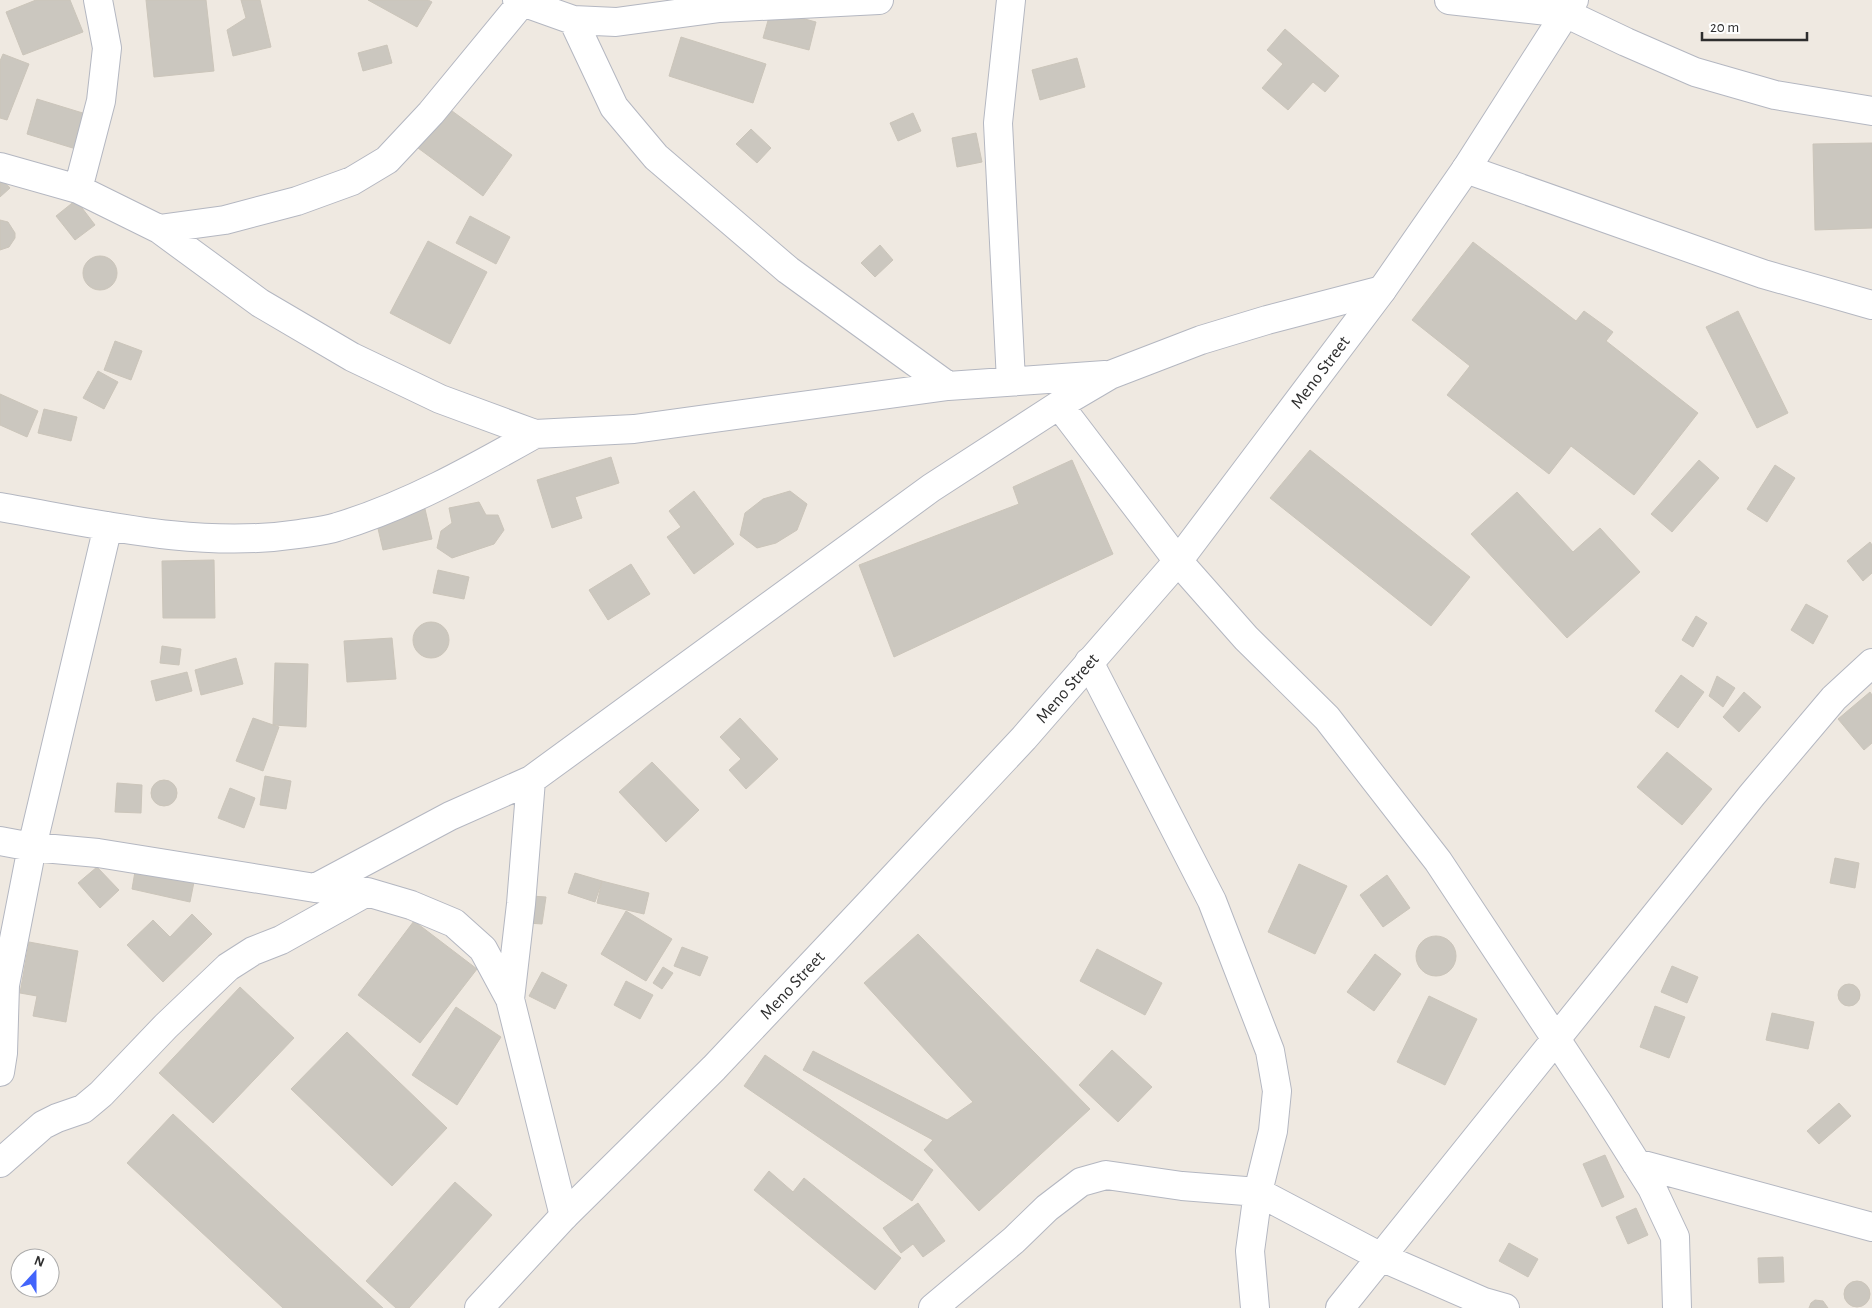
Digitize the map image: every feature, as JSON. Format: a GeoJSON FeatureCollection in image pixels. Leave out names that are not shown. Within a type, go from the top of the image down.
{"type":"FeatureCollection","features":[{"type":"Feature","properties":{"kind":"street"},"geometry":{"type":"LineString","coordinates":[[78,189],[101,101],[107,48],[98,0]]}},
{"type":"Feature","properties":{"kind":"street"},"geometry":{"type":"LineString","coordinates":[[159,229],[225,220],[296,200],[352,181],[386,160],[431,113],[521,1],[573,20],[616,22],[720,8],[880,0]]}},
{"type":"Feature","properties":{"kind":"street"},"geometry":{"type":"LineString","coordinates":[[1011,0],[998,124],[1011,381]]}},
{"type":"Feature","properties":{"kind":"street"},"geometry":{"type":"LineString","coordinates":[[1449,0],[1570,6],[1626,42],[1695,72],[1774,95],[1872,111]]}},
{"type":"Feature","properties":{"kind":"street","name":"Meno Street"},"geometry":{"type":"LineString","coordinates":[[479,1308],[564,1216],[714,1068],[1024,738],[1178,561],[1382,290],[1466,169],[1570,6]]}},
{"type":"Feature","properties":{"kind":"street"},"geometry":{"type":"LineString","coordinates":[[573,20],[614,107],[656,158],[788,270],[948,386]]}},
{"type":"Feature","properties":{"kind":"street"},"geometry":{"type":"LineString","coordinates":[[0,167],[78,189],[159,229],[260,303],[352,357],[440,399],[535,434],[634,429],[948,386],[1110,375]]}},
{"type":"Feature","properties":{"kind":"street"},"geometry":{"type":"LineString","coordinates":[[1466,169],[1763,274],[1872,305]]}},
{"type":"Feature","properties":{"kind":"street"},"geometry":{"type":"LineString","coordinates":[[315,888],[450,816],[531,780],[931,488],[1059,405],[1110,375],[1201,340],[1266,320],[1382,290]]}},
{"type":"Feature","properties":{"kind":"street"},"geometry":{"type":"LineString","coordinates":[[1059,405],[1178,561],[1246,638],[1327,718],[1438,861],[1652,1188],[1675,1237],[1678,1308]]}},
{"type":"Feature","properties":{"kind":"street"},"geometry":{"type":"LineString","coordinates":[[0,507],[153,534],[218,538],[274,538],[335,528],[389,508],[461,475],[535,434]]}},
{"type":"Feature","properties":{"kind":"street"},"geometry":{"type":"LineString","coordinates":[[0,1072],[3,1054],[5,985],[32,847],[108,526]]}},
{"type":"Feature","properties":{"kind":"street"},"geometry":{"type":"LineString","coordinates":[[1089,662],[1212,901],[1270,1051],[1276,1091],[1272,1131],[1258,1192],[1250,1251],[1256,1308]]}},
{"type":"Feature","properties":{"kind":"street"},"geometry":{"type":"LineString","coordinates":[[1340,1308],[1752,794],[1834,698],[1872,663]]}},
{"type":"Feature","properties":{"kind":"street"},"geometry":{"type":"LineString","coordinates":[[510,999],[521,904],[531,780]]}},
{"type":"Feature","properties":{"kind":"street"},"geometry":{"type":"LineString","coordinates":[[0,842],[98,853],[315,888],[367,892],[411,904],[454,923],[483,949],[510,999],[564,1216]]}},
{"type":"Feature","properties":{"kind":"street"},"geometry":{"type":"LineString","coordinates":[[0,1163],[43,1125],[83,1109],[101,1094],[166,1026],[228,967],[367,892]]}},
{"type":"Feature","properties":{"kind":"street"},"geometry":{"type":"LineString","coordinates":[[1636,1163],[1872,1227]]}},
{"type":"Feature","properties":{"kind":"street"},"geometry":{"type":"LineString","coordinates":[[933,1308],[1014,1240],[1047,1208],[1081,1182],[1106,1175],[1182,1186],[1258,1192],[1382,1257],[1484,1302],[1505,1308]]}},
{"type":"Feature","properties":{"kind":"building"},"geometry":{"type":"Polygon","coordinates":[[[36,0],[70,0],[83,32],[23,55],[6,12],[36,0]]]}},
{"type":"Feature","properties":{"kind":"building"},"geometry":{"type":"Polygon","coordinates":[[[146,0],[206,0],[214,71],[154,77],[146,0]]]}},
{"type":"Feature","properties":{"kind":"building"},"geometry":{"type":"Polygon","coordinates":[[[241,0],[260,0],[271,47],[233,56],[227,30],[246,18],[241,0]]]}},
{"type":"Feature","properties":{"kind":"building"},"geometry":{"type":"Polygon","coordinates":[[[368,0],[428,0],[432,2],[417,27],[368,0]]]}},
{"type":"Feature","properties":{"kind":"building"},"geometry":{"type":"Polygon","coordinates":[[[771,10],[816,22],[809,50],[763,38],[771,10]]]}},
{"type":"Feature","properties":{"kind":"building"},"geometry":{"type":"Polygon","coordinates":[[[1285,29],[1339,76],[1325,92],[1313,82],[1288,110],[1262,88],[1283,64],[1267,50],[1285,29]]]}},
{"type":"Feature","properties":{"kind":"building"},"geometry":{"type":"Polygon","coordinates":[[[681,37],[766,64],[753,103],[669,76],[681,37]]]}},
{"type":"Feature","properties":{"kind":"building"},"geometry":{"type":"Polygon","coordinates":[[[387,45],[392,63],[363,71],[358,53],[387,45]]]}},
{"type":"Feature","properties":{"kind":"building"},"geometry":{"type":"Polygon","coordinates":[[[3,54],[29,64],[7,120],[0,118],[0,61],[3,54]]]}},
{"type":"Feature","properties":{"kind":"building"},"geometry":{"type":"Polygon","coordinates":[[[1077,58],[1085,87],[1040,100],[1032,70],[1077,58]]]}},
{"type":"Feature","properties":{"kind":"building"},"geometry":{"type":"Polygon","coordinates":[[[37,99],[86,114],[76,149],[27,134],[37,99]]]}},
{"type":"Feature","properties":{"kind":"building"},"geometry":{"type":"Polygon","coordinates":[[[448,108],[512,155],[483,196],[418,148],[448,108]]]}},
{"type":"Feature","properties":{"kind":"building"},"geometry":{"type":"Polygon","coordinates":[[[913,113],[921,131],[898,141],[890,123],[913,113]]]}},
{"type":"Feature","properties":{"kind":"building"},"geometry":{"type":"Polygon","coordinates":[[[751,129],[771,148],[757,163],[736,144],[751,129]]]}},
{"type":"Feature","properties":{"kind":"building"},"geometry":{"type":"Polygon","coordinates":[[[976,133],[982,162],[957,167],[952,138],[976,133]]]}},
{"type":"Feature","properties":{"kind":"building"},"geometry":{"type":"Polygon","coordinates":[[[1872,143],[1872,228],[1815,230],[1813,144],[1872,143]]]}},
{"type":"Feature","properties":{"kind":"building"},"geometry":{"type":"Polygon","coordinates":[[[0,177],[10,188],[0,197],[0,177]]]}},
{"type":"Feature","properties":{"kind":"building"},"geometry":{"type":"Polygon","coordinates":[[[76,200],[95,225],[75,240],[56,216],[76,200]]]}},
{"type":"Feature","properties":{"kind":"building"},"geometry":{"type":"Polygon","coordinates":[[[470,216],[510,237],[496,264],[456,243],[470,216]]]}},
{"type":"Feature","properties":{"kind":"building"},"geometry":{"type":"Polygon","coordinates":[[[0,220],[8,222],[15,233],[15,238],[9,247],[0,250],[0,220]]]}},
{"type":"Feature","properties":{"kind":"building"},"geometry":{"type":"Polygon","coordinates":[[[428,241],[487,272],[450,344],[390,313],[428,241]]]}},
{"type":"Feature","properties":{"kind":"building"},"geometry":{"type":"Polygon","coordinates":[[[1473,242],[1576,321],[1584,311],[1613,332],[1606,341],[1698,413],[1634,495],[1571,446],[1549,474],[1447,395],[1470,366],[1412,320],[1473,242]]]}},
{"type":"Feature","properties":{"kind":"building"},"geometry":{"type":"Polygon","coordinates":[[[880,245],[893,260],[875,277],[861,263],[880,245]]]}},
{"type":"Feature","properties":{"kind":"building"},"geometry":{"type":"Polygon","coordinates":[[[100,256],[107,257],[112,261],[116,266],[116,280],[112,285],[107,289],[100,290],[93,289],[88,285],[84,280],[83,273],[84,266],[88,261],[93,257],[100,256]]]}},
{"type":"Feature","properties":{"kind":"building"},"geometry":{"type":"Polygon","coordinates":[[[1738,311],[1788,413],[1757,428],[1706,327],[1738,311]]]}},
{"type":"Feature","properties":{"kind":"building"},"geometry":{"type":"Polygon","coordinates":[[[115,341],[142,351],[131,380],[104,370],[115,341]]]}},
{"type":"Feature","properties":{"kind":"building"},"geometry":{"type":"Polygon","coordinates":[[[98,371],[118,382],[104,409],[83,398],[98,371]]]}},
{"type":"Feature","properties":{"kind":"building"},"geometry":{"type":"Polygon","coordinates":[[[0,394],[38,411],[27,437],[0,425],[0,394]]]}},
{"type":"Feature","properties":{"kind":"building"},"geometry":{"type":"Polygon","coordinates":[[[44,409],[77,417],[71,441],[38,433],[44,409]]]}},
{"type":"Feature","properties":{"kind":"building"},"geometry":{"type":"Polygon","coordinates":[[[1310,450],[1470,577],[1431,626],[1270,498],[1310,450]]]}},
{"type":"Feature","properties":{"kind":"building"},"geometry":{"type":"Polygon","coordinates":[[[611,457],[619,483],[575,497],[582,518],[552,528],[537,480],[611,457]]]}},
{"type":"Feature","properties":{"kind":"building"},"geometry":{"type":"Polygon","coordinates":[[[1072,460],[1113,554],[894,657],[859,565],[1019,504],[1013,487],[1072,460]]]}},
{"type":"Feature","properties":{"kind":"building"},"geometry":{"type":"Polygon","coordinates":[[[1699,460],[1719,478],[1672,532],[1651,514],[1699,460]]]}},
{"type":"Feature","properties":{"kind":"building"},"geometry":{"type":"Polygon","coordinates":[[[1775,465],[1795,478],[1767,522],[1747,509],[1775,465]]]}},
{"type":"Feature","properties":{"kind":"building"},"geometry":{"type":"Polygon","coordinates":[[[694,491],[734,544],[694,574],[667,537],[681,527],[669,511],[694,491]]]}},
{"type":"Feature","properties":{"kind":"building"},"geometry":{"type":"Polygon","coordinates":[[[790,491],[807,504],[797,530],[776,543],[757,548],[740,535],[745,513],[763,499],[790,491]]]}},
{"type":"Feature","properties":{"kind":"building"},"geometry":{"type":"Polygon","coordinates":[[[1517,492],[1573,552],[1600,528],[1640,572],[1567,638],[1471,534],[1517,492]]]}},
{"type":"Feature","properties":{"kind":"building"},"geometry":{"type":"Polygon","coordinates":[[[479,502],[486,515],[498,515],[504,530],[494,544],[452,558],[437,548],[441,531],[452,523],[449,508],[479,502]]]}},
{"type":"Feature","properties":{"kind":"building"},"geometry":{"type":"Polygon","coordinates":[[[425,509],[432,539],[383,550],[376,520],[425,509]]]}},
{"type":"Feature","properties":{"kind":"building"},"geometry":{"type":"Polygon","coordinates":[[[1870,542],[1872,545],[1872,573],[1863,581],[1847,561],[1870,542]]]}},
{"type":"Feature","properties":{"kind":"building"},"geometry":{"type":"Polygon","coordinates":[[[214,560],[215,618],[163,618],[162,561],[214,560]]]}},
{"type":"Feature","properties":{"kind":"building"},"geometry":{"type":"Polygon","coordinates":[[[631,564],[650,594],[608,620],[589,590],[631,564]]]}},
{"type":"Feature","properties":{"kind":"building"},"geometry":{"type":"Polygon","coordinates":[[[438,570],[469,577],[464,599],[433,593],[438,570]]]}},
{"type":"Feature","properties":{"kind":"building"},"geometry":{"type":"Polygon","coordinates":[[[1806,604],[1828,616],[1813,644],[1791,630],[1806,604]]]}},
{"type":"Feature","properties":{"kind":"building"},"geometry":{"type":"Polygon","coordinates":[[[1696,616],[1707,623],[1693,647],[1682,640],[1696,616]]]}},
{"type":"Feature","properties":{"kind":"building"},"geometry":{"type":"Polygon","coordinates":[[[431,622],[444,627],[449,640],[444,653],[431,658],[418,653],[413,640],[418,627],[431,622]]]}},
{"type":"Feature","properties":{"kind":"building"},"geometry":{"type":"Polygon","coordinates":[[[392,638],[396,679],[347,682],[344,641],[392,638]]]}},
{"type":"Feature","properties":{"kind":"building"},"geometry":{"type":"Polygon","coordinates":[[[162,646],[181,649],[179,665],[160,663],[162,646]]]}},
{"type":"Feature","properties":{"kind":"building"},"geometry":{"type":"Polygon","coordinates":[[[236,658],[243,684],[201,695],[195,670],[236,658]]]}},
{"type":"Feature","properties":{"kind":"building"},"geometry":{"type":"Polygon","coordinates":[[[275,663],[308,664],[306,727],[273,725],[275,663]]]}},
{"type":"Feature","properties":{"kind":"building"},"geometry":{"type":"Polygon","coordinates":[[[187,672],[192,691],[156,701],[151,681],[187,672]]]}},
{"type":"Feature","properties":{"kind":"building"},"geometry":{"type":"Polygon","coordinates":[[[1681,675],[1704,692],[1678,728],[1655,711],[1681,675]]]}},
{"type":"Feature","properties":{"kind":"building"},"geometry":{"type":"Polygon","coordinates":[[[1717,676],[1735,688],[1723,707],[1709,696],[1717,676]]]}},
{"type":"Feature","properties":{"kind":"building"},"geometry":{"type":"Polygon","coordinates":[[[1744,692],[1761,707],[1739,732],[1723,717],[1744,692]]]}},
{"type":"Feature","properties":{"kind":"building"},"geometry":{"type":"Polygon","coordinates":[[[1870,692],[1872,695],[1872,743],[1864,750],[1838,719],[1870,692]]]}},
{"type":"Feature","properties":{"kind":"building"},"geometry":{"type":"Polygon","coordinates":[[[253,718],[279,727],[263,771],[236,761],[253,718]]]}},
{"type":"Feature","properties":{"kind":"building"},"geometry":{"type":"Polygon","coordinates":[[[740,718],[778,759],[746,789],[729,770],[741,759],[720,737],[740,718]]]}},
{"type":"Feature","properties":{"kind":"building"},"geometry":{"type":"Polygon","coordinates":[[[1667,752],[1712,789],[1682,825],[1637,787],[1667,752]]]}},
{"type":"Feature","properties":{"kind":"building"},"geometry":{"type":"Polygon","coordinates":[[[652,762],[699,810],[666,842],[619,792],[652,762]]]}},
{"type":"Feature","properties":{"kind":"building"},"geometry":{"type":"Polygon","coordinates":[[[265,776],[291,781],[286,809],[260,805],[265,776]]]}},
{"type":"Feature","properties":{"kind":"building"},"geometry":{"type":"Polygon","coordinates":[[[164,780],[174,783],[177,793],[174,803],[164,806],[154,803],[151,793],[154,783],[164,780]]]}},
{"type":"Feature","properties":{"kind":"building"},"geometry":{"type":"Polygon","coordinates":[[[117,783],[142,785],[141,813],[115,812],[117,783]]]}},
{"type":"Feature","properties":{"kind":"building"},"geometry":{"type":"Polygon","coordinates":[[[230,788],[255,798],[244,828],[218,818],[230,788]]]}},
{"type":"Feature","properties":{"kind":"building"},"geometry":{"type":"Polygon","coordinates":[[[1835,858],[1859,863],[1855,888],[1830,883],[1835,858]]]}},
{"type":"Feature","properties":{"kind":"building"},"geometry":{"type":"Polygon","coordinates":[[[137,860],[196,872],[190,902],[132,889],[137,860]]]}},
{"type":"Feature","properties":{"kind":"building"},"geometry":{"type":"Polygon","coordinates":[[[1299,864],[1347,886],[1315,954],[1268,932],[1299,864]]]}},
{"type":"Feature","properties":{"kind":"building"},"geometry":{"type":"Polygon","coordinates":[[[97,867],[119,890],[100,908],[78,883],[97,867]]]}},
{"type":"Feature","properties":{"kind":"building"},"geometry":{"type":"Polygon","coordinates":[[[575,873],[602,881],[595,902],[568,893],[575,873]]]}},
{"type":"Feature","properties":{"kind":"building"},"geometry":{"type":"Polygon","coordinates":[[[1387,875],[1410,908],[1383,927],[1360,895],[1387,875]]]}},
{"type":"Feature","properties":{"kind":"building"},"geometry":{"type":"Polygon","coordinates":[[[602,881],[649,893],[644,914],[597,903],[602,881]]]}},
{"type":"Feature","properties":{"kind":"building"},"geometry":{"type":"Polygon","coordinates":[[[531,896],[546,897],[542,924],[528,923],[531,896]]]}},
{"type":"Feature","properties":{"kind":"building"},"geometry":{"type":"Polygon","coordinates":[[[626,911],[672,939],[646,981],[601,954],[626,911]]]}},
{"type":"Feature","properties":{"kind":"building"},"geometry":{"type":"Polygon","coordinates":[[[192,914],[212,934],[163,982],[127,945],[153,920],[170,937],[192,914]]]}},
{"type":"Feature","properties":{"kind":"building"},"geometry":{"type":"Polygon","coordinates":[[[414,921],[477,969],[420,1043],[358,995],[414,921]]]}},
{"type":"Feature","properties":{"kind":"building"},"geometry":{"type":"Polygon","coordinates":[[[918,934],[1090,1109],[979,1211],[924,1150],[933,1140],[803,1070],[813,1051],[947,1120],[973,1102],[864,983],[918,934]]]}},
{"type":"Feature","properties":{"kind":"building"},"geometry":{"type":"Polygon","coordinates":[[[1440,936],[1447,939],[1453,945],[1456,956],[1455,964],[1447,973],[1440,976],[1432,976],[1425,973],[1417,964],[1416,952],[1419,945],[1428,937],[1440,936]]]}},
{"type":"Feature","properties":{"kind":"building"},"geometry":{"type":"Polygon","coordinates":[[[29,942],[78,951],[66,1022],[33,1016],[37,996],[20,993],[29,942]]]}},
{"type":"Feature","properties":{"kind":"building"},"geometry":{"type":"Polygon","coordinates":[[[682,947],[708,957],[700,976],[674,966],[682,947]]]}},
{"type":"Feature","properties":{"kind":"building"},"geometry":{"type":"Polygon","coordinates":[[[1097,949],[1162,983],[1145,1015],[1080,981],[1097,949]]]}},
{"type":"Feature","properties":{"kind":"building"},"geometry":{"type":"Polygon","coordinates":[[[1375,954],[1401,974],[1374,1011],[1347,992],[1375,954]]]}},
{"type":"Feature","properties":{"kind":"building"},"geometry":{"type":"Polygon","coordinates":[[[1672,966],[1698,977],[1687,1003],[1661,992],[1672,966]]]}},
{"type":"Feature","properties":{"kind":"building"},"geometry":{"type":"Polygon","coordinates":[[[663,967],[673,973],[662,989],[653,983],[663,967]]]}},
{"type":"Feature","properties":{"kind":"building"},"geometry":{"type":"Polygon","coordinates":[[[542,972],[567,985],[555,1009],[529,996],[542,972]]]}},
{"type":"Feature","properties":{"kind":"building"},"geometry":{"type":"Polygon","coordinates":[[[626,981],[653,995],[640,1019],[614,1005],[626,981]]]}},
{"type":"Feature","properties":{"kind":"building"},"geometry":{"type":"Polygon","coordinates":[[[1845,984],[1853,984],[1860,991],[1860,999],[1853,1006],[1845,1006],[1838,999],[1838,991],[1845,984]]]}},
{"type":"Feature","properties":{"kind":"building"},"geometry":{"type":"Polygon","coordinates":[[[240,987],[294,1038],[213,1123],[159,1073],[240,987]]]}},
{"type":"Feature","properties":{"kind":"building"},"geometry":{"type":"Polygon","coordinates":[[[1429,996],[1477,1019],[1445,1085],[1397,1062],[1429,996]]]}},
{"type":"Feature","properties":{"kind":"building"},"geometry":{"type":"Polygon","coordinates":[[[1655,1006],[1685,1017],[1669,1058],[1640,1047],[1655,1006]]]}},
{"type":"Feature","properties":{"kind":"building"},"geometry":{"type":"Polygon","coordinates":[[[456,1007],[501,1037],[457,1105],[412,1075],[456,1007]]]}},
{"type":"Feature","properties":{"kind":"building"},"geometry":{"type":"Polygon","coordinates":[[[1772,1013],[1814,1022],[1808,1049],[1766,1040],[1772,1013]]]}},
{"type":"Feature","properties":{"kind":"building"},"geometry":{"type":"Polygon","coordinates":[[[347,1032],[447,1128],[392,1186],[291,1089],[347,1032]]]}},
{"type":"Feature","properties":{"kind":"building"},"geometry":{"type":"Polygon","coordinates":[[[1112,1050],[1152,1087],[1118,1122],[1079,1085],[1112,1050]]]}},
{"type":"Feature","properties":{"kind":"building"},"geometry":{"type":"Polygon","coordinates":[[[765,1055],[933,1170],[912,1201],[744,1086],[765,1055]]]}},
{"type":"Feature","properties":{"kind":"building"},"geometry":{"type":"Polygon","coordinates":[[[1839,1103],[1851,1116],[1819,1144],[1807,1131],[1839,1103]]]}},
{"type":"Feature","properties":{"kind":"building"},"geometry":{"type":"Polygon","coordinates":[[[173,1114],[383,1308],[283,1308],[127,1163],[173,1114]]]}},
{"type":"Feature","properties":{"kind":"building"},"geometry":{"type":"Polygon","coordinates":[[[1605,1155],[1624,1197],[1602,1207],[1583,1164],[1605,1155]]]}},
{"type":"Feature","properties":{"kind":"building"},"geometry":{"type":"Polygon","coordinates":[[[769,1171],[793,1192],[804,1178],[901,1258],[875,1290],[754,1190],[769,1171]]]}},
{"type":"Feature","properties":{"kind":"building"},"geometry":{"type":"Polygon","coordinates":[[[455,1182],[492,1215],[409,1308],[396,1308],[366,1281],[455,1182]]]}},
{"type":"Feature","properties":{"kind":"building"},"geometry":{"type":"Polygon","coordinates":[[[918,1203],[945,1241],[923,1257],[913,1244],[901,1253],[883,1228],[918,1203]]]}},
{"type":"Feature","properties":{"kind":"building"},"geometry":{"type":"Polygon","coordinates":[[[1636,1208],[1648,1235],[1628,1244],[1616,1217],[1636,1208]]]}},
{"type":"Feature","properties":{"kind":"building"},"geometry":{"type":"Polygon","coordinates":[[[1509,1243],[1538,1259],[1528,1277],[1499,1261],[1509,1243]]]}},
{"type":"Feature","properties":{"kind":"building"},"geometry":{"type":"Polygon","coordinates":[[[1783,1257],[1784,1282],[1759,1283],[1758,1258],[1783,1257]]]}},
{"type":"Feature","properties":{"kind":"building"},"geometry":{"type":"Polygon","coordinates":[[[1857,1281],[1866,1285],[1870,1294],[1866,1303],[1857,1307],[1848,1303],[1844,1294],[1848,1285],[1857,1281]]]}},
{"type":"Feature","properties":{"kind":"building"},"geometry":{"type":"Polygon","coordinates":[[[1815,1300],[1823,1301],[1828,1308],[1809,1308],[1815,1300]]]}}]}
